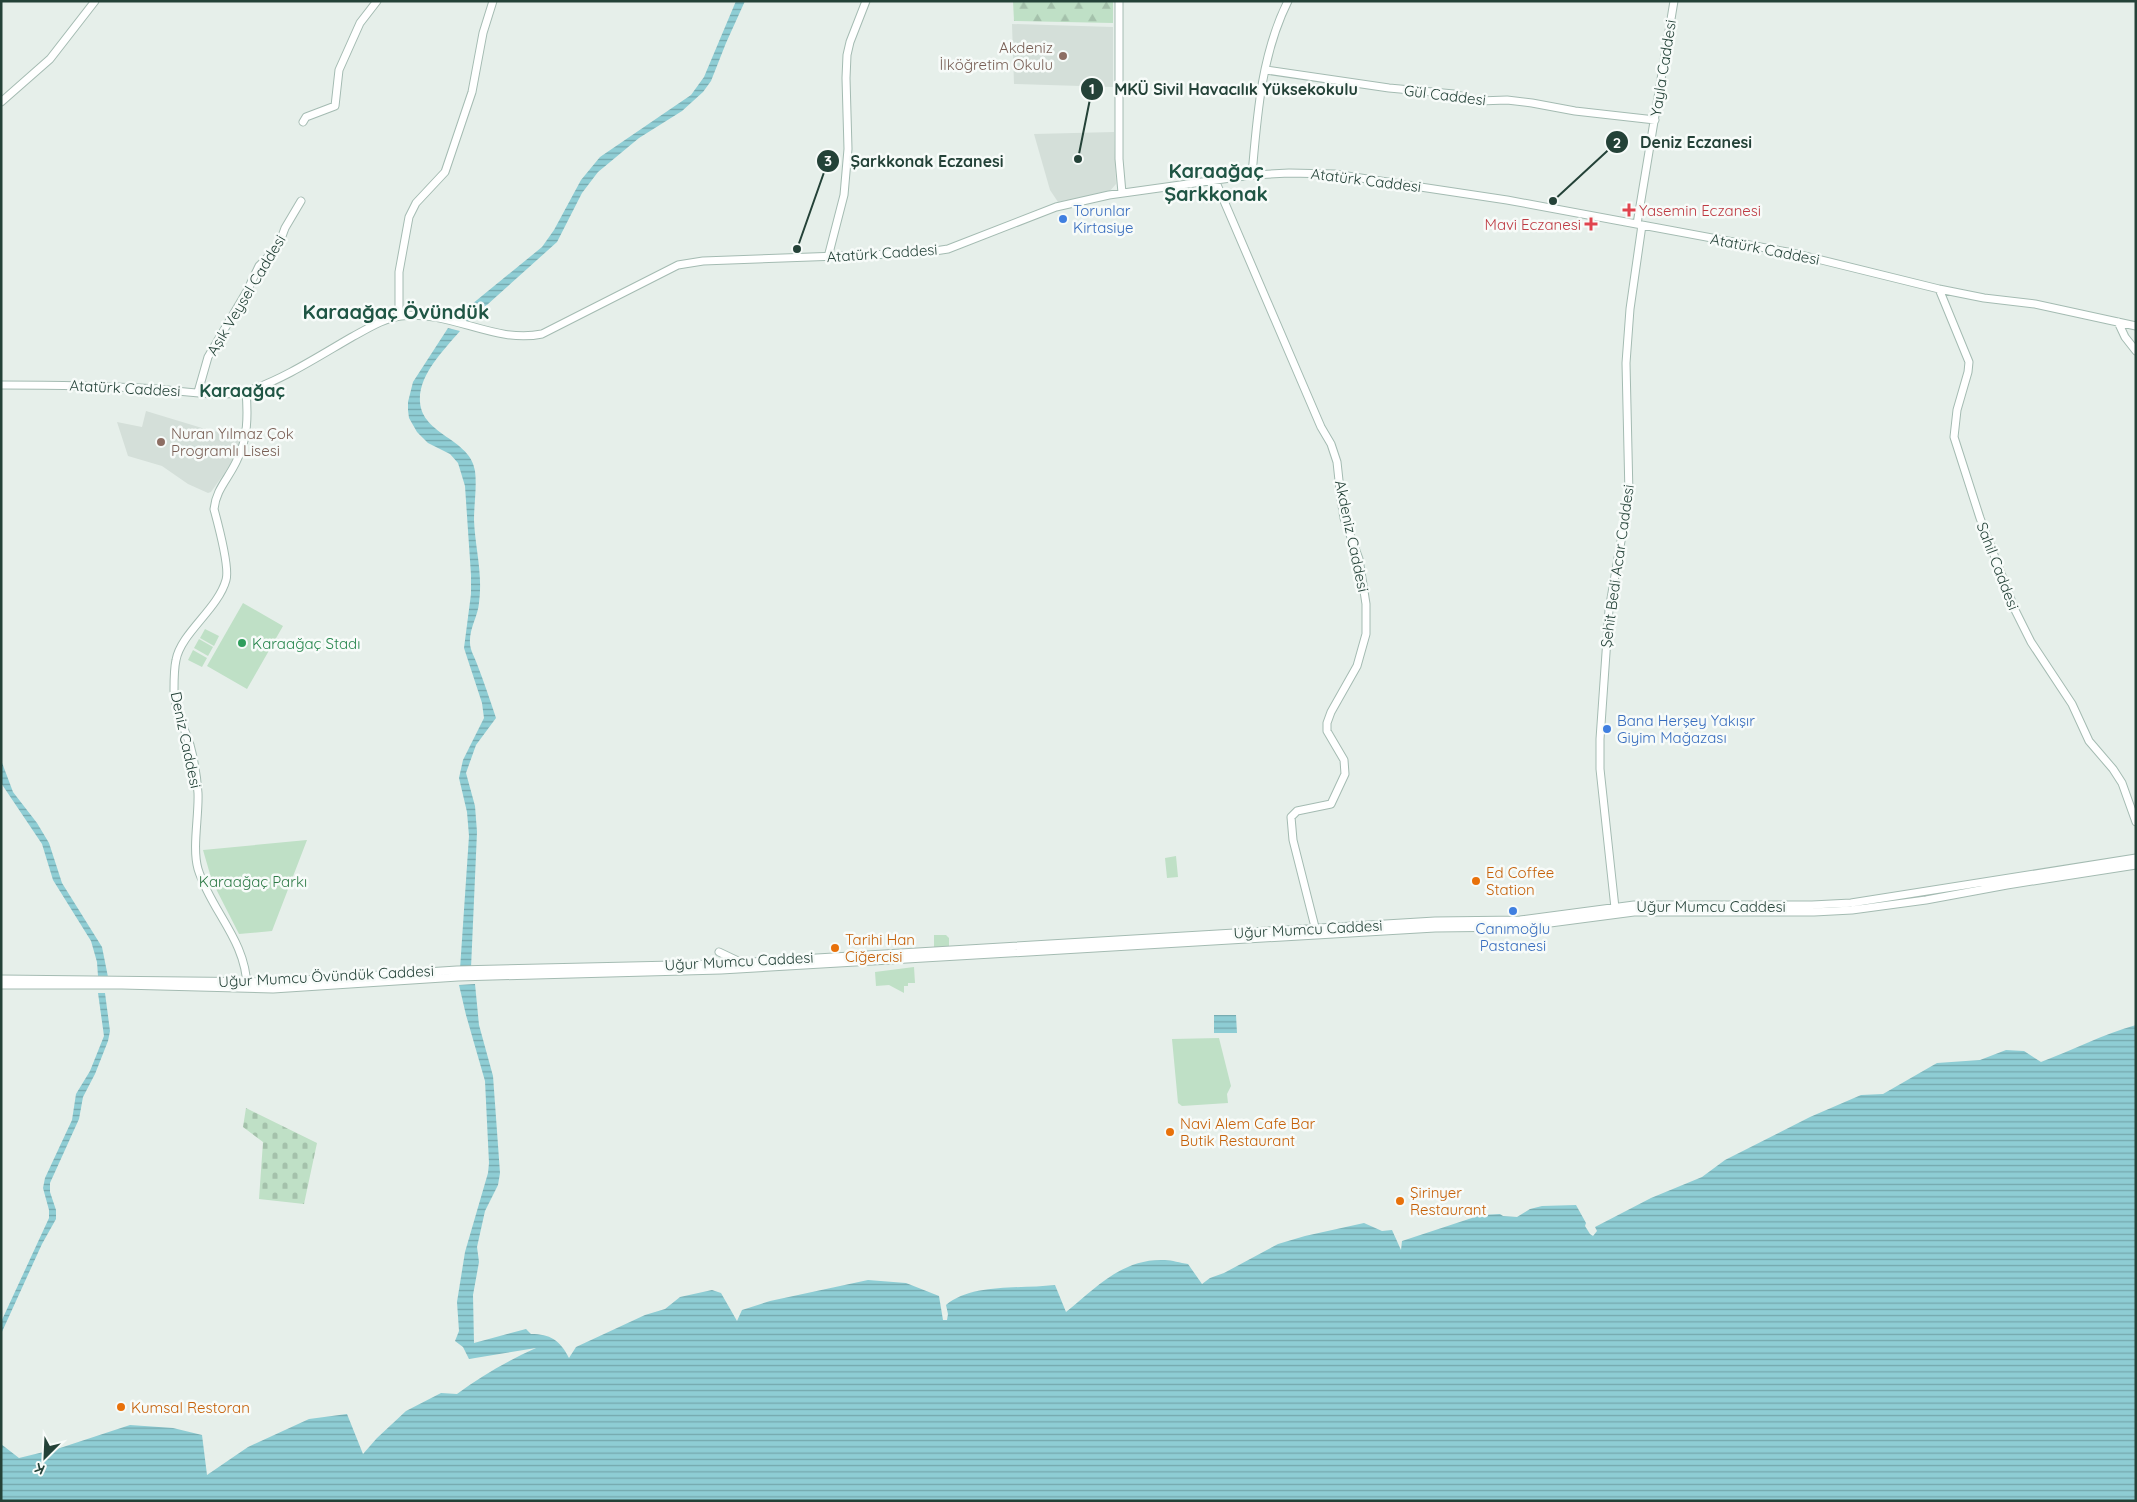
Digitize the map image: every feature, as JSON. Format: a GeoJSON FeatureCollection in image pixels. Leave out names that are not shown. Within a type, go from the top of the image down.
{"type":"FeatureCollection","features":[{"type":"Feature","properties":{"kind":"street"},"geometry":{"type":"LineString","coordinates":[[1,102],[52,57],[95,1]]}},
{"type":"Feature","properties":{"kind":"street"},"geometry":{"type":"LineString","coordinates":[[303,122],[306,117],[332,108],[337,104],[339,70],[363,18],[377,1]]}},
{"type":"Feature","properties":{"kind":"street"},"geometry":{"type":"LineString","coordinates":[[399,316],[399,272],[409,217],[416,204],[445,172],[472,92],[483,33],[494,1]]}},
{"type":"Feature","properties":{"kind":"street"},"geometry":{"type":"LineString","coordinates":[[828,257],[844,195],[848,149],[847,55],[866,1]]}},
{"type":"Feature","properties":{"kind":"street"},"geometry":{"type":"LineString","coordinates":[[1119,1],[1119,159],[1122,193]]}},
{"type":"Feature","properties":{"kind":"street"},"geometry":{"type":"LineString","coordinates":[[1252,175],[1259,101],[1280,17],[1288,1]]}},
{"type":"Feature","properties":{"kind":"street","name":"Yayla Caddesi"},"geometry":{"type":"LineString","coordinates":[[1639,225],[1674,1]]}},
{"type":"Feature","properties":{"kind":"street","name":"Gül Caddesi"},"geometry":{"type":"LineString","coordinates":[[1266,70],[1389,88],[1454,94],[1479,101],[1507,100],[1575,111],[1655,120]]}},
{"type":"Feature","properties":{"kind":"street","name":"Atatürk Caddesi"},"geometry":{"type":"LineString","coordinates":[[1,385],[96,386],[227,394],[246,391],[270,381],[377,324],[399,316],[415,315],[443,318],[513,336],[531,336],[542,334],[678,265],[703,261],[888,255],[948,249],[1056,207],[1122,193],[1252,175],[1289,172],[1361,177],[1507,200],[1794,253],[1939,289],[1984,298],[2034,304],[2136,326]]}},
{"type":"Feature","properties":{"kind":"street","name":"Akdeniz Caddesi"},"geometry":{"type":"LineString","coordinates":[[1215,180],[1321,427],[1335,454],[1344,518],[1359,559],[1363,578],[1366,604],[1366,634],[1357,666],[1327,722],[1327,731],[1344,760],[1345,774],[1331,804],[1297,811],[1291,817],[1293,840],[1316,932]]}},
{"type":"Feature","properties":{"kind":"street","name":"Aşık Veysel Caddesi"},"geometry":{"type":"LineString","coordinates":[[198,392],[208,357],[243,298],[259,266],[278,247],[285,228],[301,201]]}},
{"type":"Feature","properties":{"kind":"street","name":"Şehit Bedi Acar Caddesi"},"geometry":{"type":"LineString","coordinates":[[1614,908],[1600,769],[1600,739],[1609,610],[1629,496],[1626,363],[1639,225]]}},
{"type":"Feature","properties":{"kind":"street","name":"Sahil Caddesi"},"geometry":{"type":"LineString","coordinates":[[1939,289],[1969,362],[1968,372],[1956,410],[1954,436],[1980,518],[2015,610],[2032,642],[2072,704],[2089,742],[2113,769],[2122,783],[2136,822]]}},
{"type":"Feature","properties":{"kind":"street"},"geometry":{"type":"LineString","coordinates":[[2118,322],[2125,337],[2136,351]]}},
{"type":"Feature","properties":{"kind":"street","name":"Deniz Caddesi"},"geometry":{"type":"LineString","coordinates":[[246,391],[246,435],[237,461],[217,492],[214,509],[227,567],[226,580],[216,600],[183,645],[176,658],[174,690],[176,703],[190,745],[196,774],[198,793],[197,866],[203,884],[235,938],[247,986]]}},
{"type":"Feature","properties":{"kind":"street","name":"Uğur Mumcu Caddesi"},"geometry":{"type":"LineString","coordinates":[[476,973],[858,959],[1480,924],[1634,905],[1812,906],[1852,903],[2136,858]]}},
{"type":"Feature","properties":{"kind":"street","name":"Uğur Mumcu Caddesi"},"geometry":{"type":"LineString","coordinates":[[1480,924],[1520,927],[1634,912],[1805,912],[1852,910],[1926,900],[2136,865]]}},
{"type":"Feature","properties":{"kind":"street"},"geometry":{"type":"LineString","coordinates":[[719,952],[740,962]]}},
{"type":"Feature","properties":{"kind":"street","name":"Uğur Mumcu Caddesi"},"geometry":{"type":"LineString","coordinates":[[476,973],[721,970],[846,959]]}},
{"type":"Feature","properties":{"kind":"street","name":"Uğur Mumcu Övündük Caddesi"},"geometry":{"type":"LineString","coordinates":[[1,979],[247,986],[476,973]]}},
{"type":"Feature","properties":{"kind":"street","name":"Uğur Mumcu Övündük Caddesi"},"geometry":{"type":"LineString","coordinates":[[1,985],[103,983]]}},
{"type":"Feature","properties":{"kind":"shaded area","name":"Akdeniz İlköğretim Okulu"},"geometry":{"type":"Polygon","coordinates":[[[1012,24],[1113,27],[1113,87],[1014,84],[1012,24]]]}},
{"type":"Feature","properties":{"kind":"shaded area"},"geometry":{"type":"Polygon","coordinates":[[[1114,132],[1116,184],[1109,192],[1058,202],[1050,190],[1034,134],[1114,132]]]}},
{"type":"Feature","properties":{"kind":"shaded area","name":"Nuran Yılmaz Çok Programlı Lisesi"},"geometry":{"type":"Polygon","coordinates":[[[146,411],[242,438],[233,461],[211,492],[208,493],[188,484],[162,466],[128,456],[117,422],[142,427],[146,411]]]}},
{"type":"Feature","properties":{"kind":"green space"},"geometry":{"type":"Polygon","coordinates":[[[1013,1],[1113,1],[1113,23],[1014,21],[1013,1]]]}},
{"type":"Feature","properties":{"kind":"green space"},"geometry":{"type":"Polygon","coordinates":[[[243,603],[283,626],[247,689],[207,666],[243,603]]]}},
{"type":"Feature","properties":{"kind":"green space"},"geometry":{"type":"Polygon","coordinates":[[[205,629],[219,636],[214,646],[200,638],[205,629]]]}},
{"type":"Feature","properties":{"kind":"green space"},"geometry":{"type":"Polygon","coordinates":[[[199,639],[213,647],[208,656],[194,648],[199,639]]]}},
{"type":"Feature","properties":{"kind":"green space"},"geometry":{"type":"Polygon","coordinates":[[[193,650],[207,658],[202,667],[188,660],[193,650]]]}},
{"type":"Feature","properties":{"kind":"green space","name":"Karaağaç Parkı"},"geometry":{"type":"Polygon","coordinates":[[[307,840],[272,931],[239,934],[212,881],[203,850],[307,840]]]}},
{"type":"Feature","properties":{"kind":"green space"},"geometry":{"type":"Polygon","coordinates":[[[1176,856],[1178,877],[1167,878],[1165,858],[1176,856]]]}},
{"type":"Feature","properties":{"kind":"green space"},"geometry":{"type":"Polygon","coordinates":[[[934,935],[946,935],[949,938],[949,947],[934,950],[934,935]]]}},
{"type":"Feature","properties":{"kind":"green space"},"geometry":{"type":"Polygon","coordinates":[[[914,967],[915,983],[908,983],[908,986],[904,986],[904,993],[889,985],[876,986],[875,972],[914,967]]]}},
{"type":"Feature","properties":{"kind":"green space"},"geometry":{"type":"Polygon","coordinates":[[[1219,1038],[1231,1086],[1227,1094],[1228,1103],[1182,1106],[1178,1103],[1172,1039],[1219,1038]]]}},
{"type":"Feature","properties":{"kind":"green space"},"geometry":{"type":"Polygon","coordinates":[[[246,1108],[317,1143],[304,1204],[259,1199],[263,1142],[243,1127],[246,1108]]]}},
{"type":"Feature","properties":{"kind":"water"},"geometry":{"type":"Polygon","coordinates":[[[736,1],[745,1],[711,81],[703,92],[682,111],[639,138],[598,172],[582,193],[557,242],[468,322],[455,318],[542,247],[554,230],[581,180],[600,157],[691,95],[704,77],[736,1]]]}},
{"type":"Feature","properties":{"kind":"water"},"geometry":{"type":"Polygon","coordinates":[[[448,328],[460,331],[433,364],[423,382],[420,402],[423,413],[429,422],[465,451],[472,460],[475,471],[474,520],[480,592],[470,646],[496,718],[476,745],[466,773],[475,806],[477,832],[471,968],[460,969],[469,836],[467,812],[459,778],[463,760],[484,718],[482,703],[464,648],[471,594],[465,486],[458,463],[450,454],[428,443],[417,432],[409,418],[408,410],[413,382],[448,328]]]}},
{"type":"Feature","properties":{"kind":"water"},"geometry":{"type":"Polygon","coordinates":[[[1,760],[13,792],[37,823],[49,843],[62,883],[102,947],[108,977],[98,976],[97,962],[91,941],[53,880],[42,844],[1,783],[1,760]]]}},
{"type":"Feature","properties":{"kind":"water"},"geometry":{"type":"Polygon","coordinates":[[[475,984],[479,1025],[493,1076],[500,1173],[498,1185],[485,1211],[477,1247],[479,1262],[473,1295],[474,1343],[526,1329],[531,1334],[544,1335],[554,1339],[569,1358],[576,1347],[645,1315],[665,1309],[680,1297],[712,1290],[721,1293],[737,1321],[742,1310],[770,1301],[868,1280],[906,1283],[939,1296],[943,1320],[947,1320],[946,1305],[957,1298],[969,1293],[998,1288],[1055,1285],[1066,1312],[1111,1276],[1136,1264],[1150,1261],[1168,1260],[1188,1264],[1202,1284],[1210,1278],[1224,1273],[1278,1244],[1364,1223],[1382,1231],[1392,1230],[1401,1250],[1402,1241],[1481,1215],[1500,1214],[1517,1217],[1530,1209],[1542,1206],[1576,1205],[1586,1223],[1585,1226],[1593,1236],[1597,1231],[1595,1227],[1651,1198],[1702,1177],[1725,1160],[1810,1117],[1861,1095],[1883,1094],[1937,1063],[1980,1060],[2006,1050],[2024,1051],[2041,1062],[2100,1037],[2136,1025],[2136,1501],[1,1501],[1,1444],[19,1458],[60,1448],[130,1425],[173,1428],[202,1435],[207,1475],[248,1447],[309,1419],[347,1414],[363,1454],[406,1411],[441,1393],[457,1394],[495,1369],[536,1348],[469,1359],[463,1347],[455,1341],[459,1331],[457,1302],[465,1252],[488,1173],[489,1163],[485,1081],[459,985],[475,984]]]}},
{"type":"Feature","properties":{"kind":"water"},"geometry":{"type":"Polygon","coordinates":[[[98,993],[105,993],[110,1031],[108,1041],[95,1074],[83,1097],[79,1119],[50,1183],[56,1219],[42,1244],[1,1334],[1,1322],[49,1218],[49,1210],[43,1188],[45,1178],[72,1120],[76,1094],[90,1071],[104,1036],[98,993]]]}},
{"type":"Feature","properties":{"kind":"water"},"geometry":{"type":"Polygon","coordinates":[[[1214,1015],[1236,1015],[1237,1033],[1214,1033],[1214,1015]]]}},
{"type":"Feature","properties":{"kind":"place","name":"Akdeniz İlköğretim Okulu"},"geometry":{"type":"Point","coordinates":[1063,56]}},
{"type":"Feature","properties":{"kind":"place","name":"MKÜ Sivil Havacılık Yüksekokulu"},"geometry":{"type":"Point","coordinates":[1078,159]}},
{"type":"Feature","properties":{"kind":"place","name":"Deniz Eczanesi"},"geometry":{"type":"Point","coordinates":[1553,201]}},
{"type":"Feature","properties":{"kind":"place","name":"Yasemin Eczanesi"},"geometry":{"type":"Point","coordinates":[1629,210]}},
{"type":"Feature","properties":{"kind":"place","name":"Torunlar Kirtasiye"},"geometry":{"type":"Point","coordinates":[1063,219]}},
{"type":"Feature","properties":{"kind":"place","name":"Mavi Eczanesi"},"geometry":{"type":"Point","coordinates":[1591,224]}},
{"type":"Feature","properties":{"kind":"place","name":"Şarkkonak Eczanesi"},"geometry":{"type":"Point","coordinates":[797,249]}},
{"type":"Feature","properties":{"kind":"place","name":"Nuran Yılmaz Çok Programlı Lisesi"},"geometry":{"type":"Point","coordinates":[161,442]}},
{"type":"Feature","properties":{"kind":"place","name":"Karaağaç Stadı"},"geometry":{"type":"Point","coordinates":[242,643]}},
{"type":"Feature","properties":{"kind":"place","name":"Bana Herşey Yakışır Giyim Mağazası"},"geometry":{"type":"Point","coordinates":[1607,729]}},
{"type":"Feature","properties":{"kind":"place","name":"Ed Coffee Station"},"geometry":{"type":"Point","coordinates":[1476,881]}},
{"type":"Feature","properties":{"kind":"place","name":"Canımoğlu Pastanesi"},"geometry":{"type":"Point","coordinates":[1513,911]}},
{"type":"Feature","properties":{"kind":"place","name":"Tarihi Han Ciğercisi"},"geometry":{"type":"Point","coordinates":[835,948]}},
{"type":"Feature","properties":{"kind":"place","name":"Navi Alem Cafe Bar Butik Restaurant"},"geometry":{"type":"Point","coordinates":[1170,1132]}},
{"type":"Feature","properties":{"kind":"place","name":"Şirinyer Restaurant"},"geometry":{"type":"Point","coordinates":[1400,1201]}},
{"type":"Feature","properties":{"kind":"place","name":"Kumsal Restoran"},"geometry":{"type":"Point","coordinates":[121,1407]}},
{"type":"Feature","properties":{"kind":"district","name":"Karaağaç Şarkkonak"},"geometry":{"type":"Point","coordinates":[1216,182]}},
{"type":"Feature","properties":{"kind":"district","name":"Karaağaç Övündük"},"geometry":{"type":"Point","coordinates":[396,311]}},
{"type":"Feature","properties":{"kind":"district","name":"Karaağaç"},"geometry":{"type":"Point","coordinates":[242,390]}}]}
